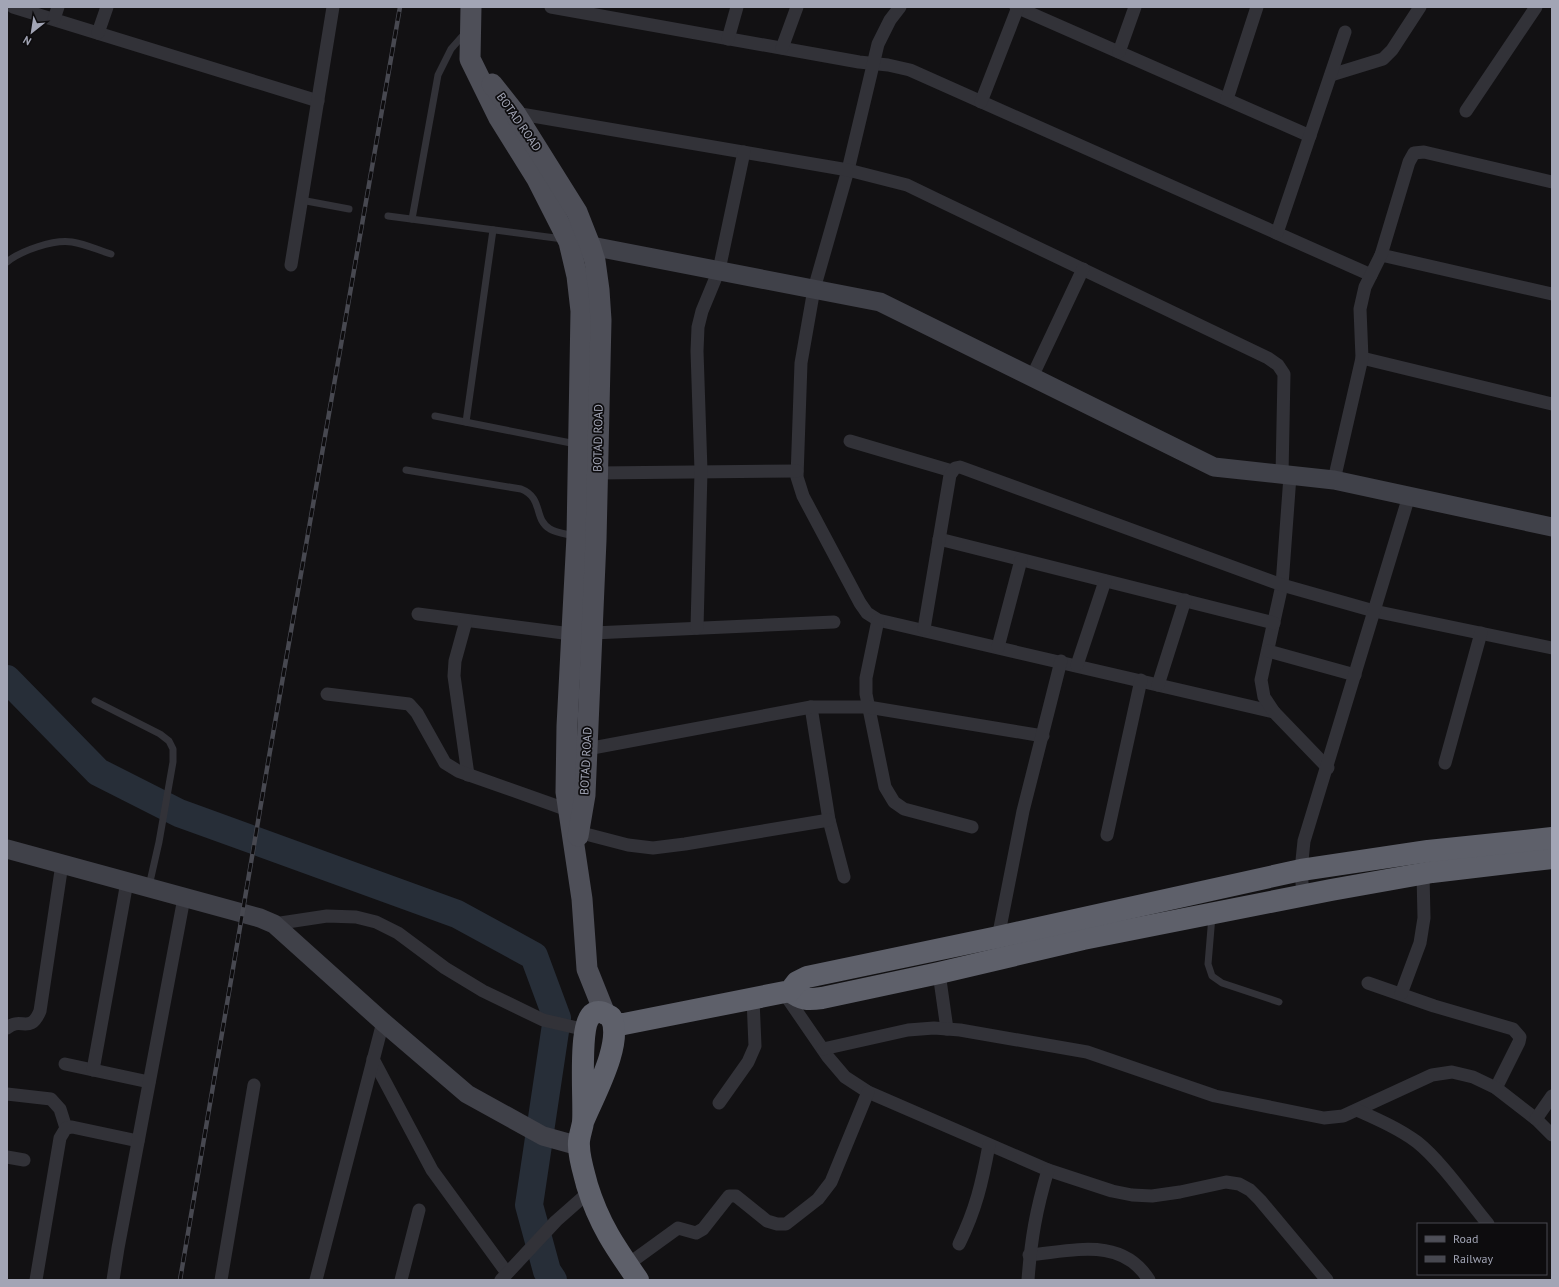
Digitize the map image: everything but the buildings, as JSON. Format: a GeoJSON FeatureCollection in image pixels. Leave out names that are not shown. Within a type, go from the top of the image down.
{"type":"FeatureCollection","features":[{"type":"Feature","properties":{"kind":"highway"},"geometry":{"type":"LineString","coordinates":[[599,1022],[624,1024],[787,992],[797,982],[807,977],[998,937],[1301,870],[1428,850],[1552,838]]}},
{"type":"Feature","properties":{"kind":"highway"},"geometry":{"type":"LineString","coordinates":[[787,992],[798,998],[806,1000],[939,973],[1083,940],[1303,895],[1423,874],[1552,858]]}},
{"type":"Feature","properties":{"kind":"highway"},"geometry":{"type":"LineString","coordinates":[[599,1022],[612,1048],[592,1075],[579,1146],[590,1191],[598,1215],[611,1242],[633,1272]]}},
{"type":"Feature","properties":{"kind":"highway"},"geometry":{"type":"LineString","coordinates":[[592,1075],[582,1058],[599,1022]]}},
{"type":"Feature","properties":{"kind":"main road","name":"BOTAD ROAD"},"geometry":{"type":"LineString","coordinates":[[471,17],[470,59],[499,118],[538,179],[568,241],[577,276],[581,312],[578,444],[586,538]]}},
{"type":"Feature","properties":{"kind":"main road","name":"BOTAD ROAD"},"geometry":{"type":"LineString","coordinates":[[470,59],[515,113],[577,212],[590,245],[599,290],[601,320],[597,473],[586,538],[581,633],[567,733],[566,792],[582,899],[588,971],[599,1022]]}},
{"type":"Feature","properties":{"kind":"main road","name":"BOTAD ROAD"},"geometry":{"type":"LineString","coordinates":[[575,853],[585,795],[587,749],[581,633]]}},
{"type":"Feature","properties":{"kind":"street"},"geometry":{"type":"LineString","coordinates":[[13,7],[56,13],[98,33],[318,101]]}},
{"type":"Feature","properties":{"kind":"street"},"geometry":{"type":"LineString","coordinates":[[98,33],[107,7]]}},
{"type":"Feature","properties":{"kind":"street"},"geometry":{"type":"LineString","coordinates":[[291,265],[333,7]]}},
{"type":"Feature","properties":{"kind":"street"},"geometry":{"type":"LineString","coordinates":[[550,7],[910,70],[1371,275]]}},
{"type":"Feature","properties":{"kind":"street"},"geometry":{"type":"LineString","coordinates":[[728,39],[737,7]]}},
{"type":"Feature","properties":{"kind":"street"},"geometry":{"type":"LineString","coordinates":[[782,48],[797,7]]}},
{"type":"Feature","properties":{"kind":"street"},"geometry":{"type":"LineString","coordinates":[[900,7],[890,20],[878,44],[848,170],[814,289],[801,363],[797,477],[803,496],[860,603],[867,613],[878,620],[998,646],[1274,712]]}},
{"type":"Feature","properties":{"kind":"street"},"geometry":{"type":"LineString","coordinates":[[981,102],[1017,7],[1310,136]]}},
{"type":"Feature","properties":{"kind":"street"},"geometry":{"type":"LineString","coordinates":[[1119,52],[1135,7]]}},
{"type":"Feature","properties":{"kind":"street"},"geometry":{"type":"LineString","coordinates":[[1227,99],[1257,7]]}},
{"type":"Feature","properties":{"kind":"street"},"geometry":{"type":"LineString","coordinates":[[1330,75],[1383,59],[1392,50],[1420,7]]}},
{"type":"Feature","properties":{"kind":"street"},"geometry":{"type":"LineString","coordinates":[[1466,111],[1536,7]]}},
{"type":"Feature","properties":{"kind":"street"},"geometry":{"type":"LineString","coordinates":[[1277,233],[1345,32]]}},
{"type":"Feature","properties":{"kind":"street"},"geometry":{"type":"LineString","coordinates":[[515,113],[848,170],[907,186],[1268,358],[1278,365],[1284,374],[1286,475],[1282,584],[1261,680],[1264,697],[1274,712],[1326,773]]}},
{"type":"Feature","properties":{"kind":"street"},"geometry":{"type":"LineString","coordinates":[[698,628],[701,471],[697,351],[698,327],[702,311],[719,270],[744,152]]}},
{"type":"Feature","properties":{"kind":"street"},"geometry":{"type":"LineString","coordinates":[[1334,480],[1362,358],[1360,308],[1366,287],[1381,255],[1409,162],[1414,153],[1424,152],[1552,182]]}},
{"type":"Feature","properties":{"kind":"street"},"geometry":{"type":"LineString","coordinates":[[568,241],[880,302],[1214,467],[1334,480],[1552,527]]}},
{"type":"Feature","properties":{"kind":"street"},"geometry":{"type":"LineString","coordinates":[[1381,255],[1552,294]]}},
{"type":"Feature","properties":{"kind":"street"},"geometry":{"type":"LineString","coordinates":[[1032,377],[1083,269]]}},
{"type":"Feature","properties":{"kind":"street"},"geometry":{"type":"LineString","coordinates":[[1362,358],[1552,404]]}},
{"type":"Feature","properties":{"kind":"street"},"geometry":{"type":"LineString","coordinates":[[850,441],[952,471],[960,467],[1282,584],[1374,611],[1552,648]]}},
{"type":"Feature","properties":{"kind":"street"},"geometry":{"type":"LineString","coordinates":[[597,473],[797,471]]}},
{"type":"Feature","properties":{"kind":"street"},"geometry":{"type":"LineString","coordinates":[[924,629],[952,471]]}},
{"type":"Feature","properties":{"kind":"street"},"geometry":{"type":"LineString","coordinates":[[1303,895],[1301,870],[1304,841],[1326,773],[1409,496]]}},
{"type":"Feature","properties":{"kind":"street"},"geometry":{"type":"LineString","coordinates":[[939,539],[1274,623]]}},
{"type":"Feature","properties":{"kind":"street"},"geometry":{"type":"LineString","coordinates":[[998,646],[1021,560]]}},
{"type":"Feature","properties":{"kind":"street"},"geometry":{"type":"LineString","coordinates":[[1077,665],[1105,581]]}},
{"type":"Feature","properties":{"kind":"street"},"geometry":{"type":"LineString","coordinates":[[1158,684],[1185,600]]}},
{"type":"Feature","properties":{"kind":"street"},"geometry":{"type":"LineString","coordinates":[[418,614],[466,622],[581,633],[834,622]]}},
{"type":"Feature","properties":{"kind":"street"},"geometry":{"type":"LineString","coordinates":[[878,620],[866,678],[868,707],[885,787],[894,802],[904,809],[972,827]]}},
{"type":"Feature","properties":{"kind":"street"},"geometry":{"type":"LineString","coordinates":[[466,622],[455,661],[454,676],[468,775]]}},
{"type":"Feature","properties":{"kind":"street"},"geometry":{"type":"LineString","coordinates":[[1445,764],[1481,633]]}},
{"type":"Feature","properties":{"kind":"street"},"geometry":{"type":"LineString","coordinates":[[1268,651],[1355,674]]}},
{"type":"Feature","properties":{"kind":"street"},"geometry":{"type":"LineString","coordinates":[[993,960],[1023,811],[1043,736],[1060,661]]}},
{"type":"Feature","properties":{"kind":"street"},"geometry":{"type":"LineString","coordinates":[[1107,835],[1141,680]]}},
{"type":"Feature","properties":{"kind":"street"},"geometry":{"type":"LineString","coordinates":[[327,694],[409,704],[417,713],[445,763],[458,772],[568,810]]}},
{"type":"Feature","properties":{"kind":"street"},"geometry":{"type":"LineString","coordinates":[[811,707],[829,820],[844,877]]}},
{"type":"Feature","properties":{"kind":"street"},"geometry":{"type":"LineString","coordinates":[[587,749],[811,707],[868,707],[1043,736]]}},
{"type":"Feature","properties":{"kind":"street"},"geometry":{"type":"LineString","coordinates":[[578,832],[628,845],[653,848],[829,820]]}},
{"type":"Feature","properties":{"kind":"street"},"geometry":{"type":"LineString","coordinates":[[7,849],[260,918],[274,924],[383,1022],[467,1094],[544,1136],[579,1146]]}},
{"type":"Feature","properties":{"kind":"street"},"geometry":{"type":"LineString","coordinates":[[7,1028],[14,1023],[28,1025],[36,1020],[40,1011],[62,864]]}},
{"type":"Feature","properties":{"kind":"street"},"geometry":{"type":"LineString","coordinates":[[1401,994],[1420,943],[1424,918],[1423,874]]}},
{"type":"Feature","properties":{"kind":"street"},"geometry":{"type":"LineString","coordinates":[[92,1070],[127,882]]}},
{"type":"Feature","properties":{"kind":"street"},"geometry":{"type":"LineString","coordinates":[[113,1280],[184,898]]}},
{"type":"Feature","properties":{"kind":"street"},"geometry":{"type":"LineString","coordinates":[[274,924],[327,916],[356,917],[376,922],[398,933],[445,968],[483,991],[542,1020],[599,1022]]}},
{"type":"Feature","properties":{"kind":"street"},"geometry":{"type":"LineString","coordinates":[[939,973],[947,1029]]}},
{"type":"Feature","properties":{"kind":"street"},"geometry":{"type":"LineString","coordinates":[[1368,983],[1513,1029],[1518,1033],[1520,1037],[1519,1042],[1496,1088]]}},
{"type":"Feature","properties":{"kind":"street"},"geometry":{"type":"LineString","coordinates":[[787,992],[823,1049],[845,1077],[868,1092],[1048,1170],[1112,1191],[1132,1195],[1152,1196],[1180,1192],[1226,1182],[1239,1184],[1250,1190],[1260,1200],[1327,1280]]}},
{"type":"Feature","properties":{"kind":"street"},"geometry":{"type":"LineString","coordinates":[[719,1103],[748,1062],[755,1046],[753,999]]}},
{"type":"Feature","properties":{"kind":"street"},"geometry":{"type":"LineString","coordinates":[[316,1280],[383,1022]]}},
{"type":"Feature","properties":{"kind":"street"},"geometry":{"type":"LineString","coordinates":[[823,1049],[908,1030],[947,1029],[1087,1052],[1215,1096],[1324,1118],[1343,1116],[1432,1075],[1452,1072],[1473,1077],[1496,1088],[1536,1119],[1552,1135]]}},
{"type":"Feature","properties":{"kind":"street"},"geometry":{"type":"LineString","coordinates":[[373,1059],[432,1170],[508,1272],[556,1221],[590,1191]]}},
{"type":"Feature","properties":{"kind":"street"},"geometry":{"type":"LineString","coordinates":[[65,1064],[149,1082]]}},
{"type":"Feature","properties":{"kind":"street"},"geometry":{"type":"LineString","coordinates":[[221,1280],[254,1085]]}},
{"type":"Feature","properties":{"kind":"street"},"geometry":{"type":"LineString","coordinates":[[633,1272],[678,1228],[696,1233],[704,1229],[729,1196],[736,1196],[767,1221],[778,1224],[786,1224],[818,1199],[831,1182],[868,1092]]}},
{"type":"Feature","properties":{"kind":"street"},"geometry":{"type":"LineString","coordinates":[[7,1094],[51,1099],[60,1109],[66,1128],[60,1138],[36,1280]]}},
{"type":"Feature","properties":{"kind":"street"},"geometry":{"type":"LineString","coordinates":[[1536,1119],[1552,1096]]}},
{"type":"Feature","properties":{"kind":"street"},"geometry":{"type":"LineString","coordinates":[[1357,1110],[1377,1119],[1417,1142],[1433,1158],[1487,1223]]}},
{"type":"Feature","properties":{"kind":"street"},"geometry":{"type":"LineString","coordinates":[[66,1128],[138,1141]]}},
{"type":"Feature","properties":{"kind":"street"},"geometry":{"type":"LineString","coordinates":[[959,1244],[971,1220],[979,1194],[989,1145]]}},
{"type":"Feature","properties":{"kind":"street"},"geometry":{"type":"LineString","coordinates":[[7,1158],[24,1160]]}},
{"type":"Feature","properties":{"kind":"street"},"geometry":{"type":"LineString","coordinates":[[1028,1280],[1036,1210],[1048,1170]]}},
{"type":"Feature","properties":{"kind":"street"},"geometry":{"type":"LineString","coordinates":[[401,1280],[419,1210]]}},
{"type":"Feature","properties":{"kind":"street"},"geometry":{"type":"LineString","coordinates":[[1030,1255],[1087,1250],[1113,1251],[1129,1258],[1142,1268],[1149,1280]]}},
{"type":"Feature","properties":{"kind":"lane"},"geometry":{"type":"LineString","coordinates":[[412,219],[438,75],[451,49],[471,17]]}},
{"type":"Feature","properties":{"kind":"lane"},"geometry":{"type":"LineString","coordinates":[[301,200],[349,209]]}},
{"type":"Feature","properties":{"kind":"lane"},"geometry":{"type":"LineString","coordinates":[[388,216],[568,241]]}},
{"type":"Feature","properties":{"kind":"lane"},"geometry":{"type":"LineString","coordinates":[[466,422],[493,230]]}},
{"type":"Feature","properties":{"kind":"lane"},"geometry":{"type":"LineString","coordinates":[[7,262],[16,254],[46,244],[71,241],[111,254]]}},
{"type":"Feature","properties":{"kind":"lane"},"geometry":{"type":"LineString","coordinates":[[435,416],[578,444]]}},
{"type":"Feature","properties":{"kind":"lane"},"geometry":{"type":"LineString","coordinates":[[406,470],[520,489],[528,492],[534,499],[543,522],[550,529],[586,538]]}},
{"type":"Feature","properties":{"kind":"lane"},"geometry":{"type":"LineString","coordinates":[[95,701],[160,734],[169,741],[173,749],[173,762],[159,842],[148,888]]}},
{"type":"Feature","properties":{"kind":"lane"},"geometry":{"type":"LineString","coordinates":[[1212,913],[1208,964],[1212,976],[1222,983],[1279,1002]]}},
{"type":"Feature","properties":{"kind":"waterway"},"geometry":{"type":"LineString","coordinates":[[7,679],[98,772],[179,813],[457,914],[534,956],[557,1018],[529,1205],[547,1271],[553,1280]]}},
{"type":"Feature","properties":{"kind":"railway"},"geometry":{"type":"LineString","coordinates":[[180,1280],[269,757],[400,7]]}}]}
